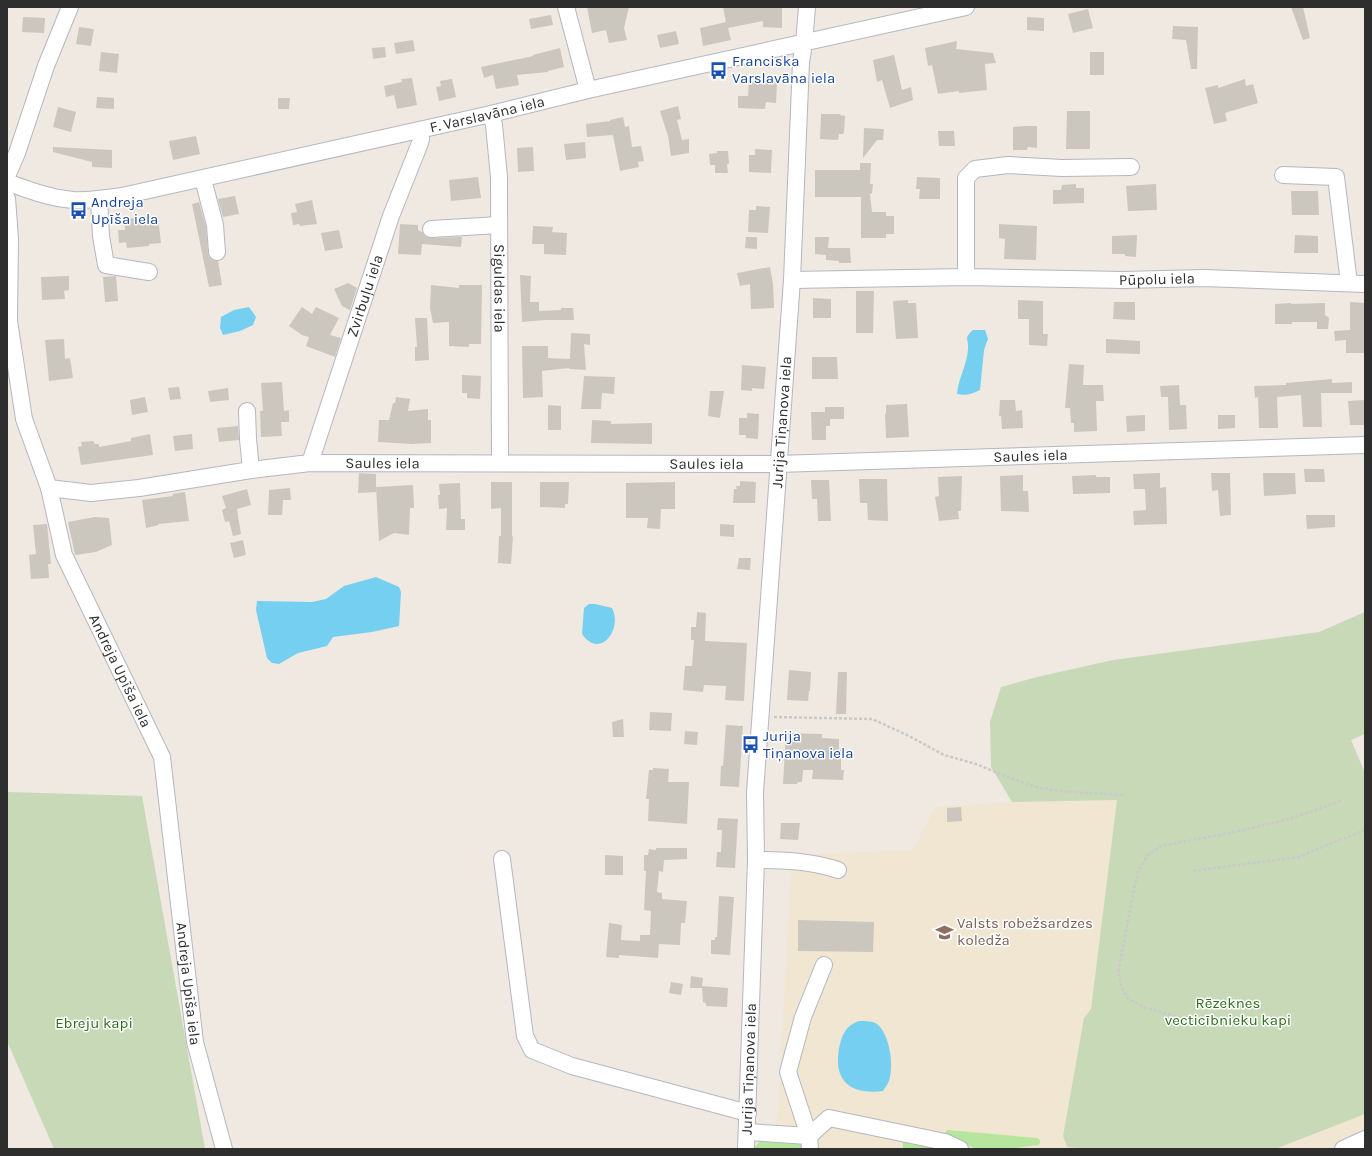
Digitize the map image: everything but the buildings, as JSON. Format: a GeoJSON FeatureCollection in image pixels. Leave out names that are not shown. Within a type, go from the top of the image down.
{"type":"FeatureCollection","features":[{"type":"Feature","properties":{"kind":"street"},"geometry":{"type":"LineString","coordinates":[[7,176],[18,153],[46,66],[70,7]]}},
{"type":"Feature","properties":{"kind":"street"},"geometry":{"type":"LineString","coordinates":[[566,7],[588,90]]}},
{"type":"Feature","properties":{"kind":"street","name":"Jurija Tiņanova iela"},"geometry":{"type":"LineString","coordinates":[[746,1149],[756,860],[755,792],[792,280],[801,62],[807,7]]}},
{"type":"Feature","properties":{"kind":"street","name":"F. Varslavāna iela"},"geometry":{"type":"LineString","coordinates":[[7,182],[46,195],[72,200],[122,196],[491,114],[588,90],[966,7]]}},
{"type":"Feature","properties":{"kind":"street","name":"Siguldas iela"},"geometry":{"type":"LineString","coordinates":[[491,114],[494,125],[499,177],[500,463]]}},
{"type":"Feature","properties":{"kind":"street","name":"Zvirbuļu iela"},"geometry":{"type":"LineString","coordinates":[[310,463],[391,216],[421,140],[420,130]]}},
{"type":"Feature","properties":{"kind":"street"},"geometry":{"type":"LineString","coordinates":[[966,277],[966,178],[975,169],[1008,165],[1062,168],[1131,167]]}},
{"type":"Feature","properties":{"kind":"street"},"geometry":{"type":"LineString","coordinates":[[1283,175],[1336,177],[1349,283]]}},
{"type":"Feature","properties":{"kind":"street"},"geometry":{"type":"LineString","coordinates":[[203,179],[215,225],[217,252]]}},
{"type":"Feature","properties":{"kind":"street","name":"Andreja Upīša iela"},"geometry":{"type":"LineString","coordinates":[[7,198],[10,239],[9,321],[24,419],[49,488],[64,555],[162,757],[195,1042],[224,1149]]}},
{"type":"Feature","properties":{"kind":"street"},"geometry":{"type":"LineString","coordinates":[[99,199],[101,236],[106,265],[149,272]]}},
{"type":"Feature","properties":{"kind":"street"},"geometry":{"type":"LineString","coordinates":[[431,229],[499,225]]}},
{"type":"Feature","properties":{"kind":"street","name":"Pūpolu iela"},"geometry":{"type":"LineString","coordinates":[[792,280],[966,277],[1123,280],[1204,278],[1365,284]]}},
{"type":"Feature","properties":{"kind":"street"},"geometry":{"type":"LineString","coordinates":[[248,411],[248,439],[251,470]]}},
{"type":"Feature","properties":{"kind":"street","name":"Saules iela"},"geometry":{"type":"LineString","coordinates":[[49,488],[91,493],[139,488],[251,470],[310,463],[778,464],[1365,445]]}},
{"type":"Feature","properties":{"kind":"street"},"geometry":{"type":"LineString","coordinates":[[502,859],[525,1036],[532,1050],[572,1066],[748,1113]]}},
{"type":"Feature","properties":{"kind":"street"},"geometry":{"type":"LineString","coordinates":[[756,860],[776,860],[818,864],[838,870]]}},
{"type":"Feature","properties":{"kind":"street"},"geometry":{"type":"LineString","coordinates":[[810,1142],[788,1072],[803,1017],[824,965]]}},
{"type":"Feature","properties":{"kind":"street"},"geometry":{"type":"LineString","coordinates":[[810,1142],[829,1118],[945,1142],[960,1149]]}},
{"type":"Feature","properties":{"kind":"street"},"geometry":{"type":"LineString","coordinates":[[747,1132],[810,1142]]}},
{"type":"Feature","properties":{"kind":"street"},"geometry":{"type":"LineString","coordinates":[[1343,1149],[1365,1139]]}},
{"type":"Feature","properties":{"kind":"path"},"geometry":{"type":"LineString","coordinates":[[760,717],[872,719],[944,754],[976,764],[1039,788],[1071,792],[1125,795]]}},
{"type":"Feature","properties":{"kind":"path"},"geometry":{"type":"LineString","coordinates":[[1280,1023],[1242,1025],[1212,1023],[1175,1016],[1144,1007],[1129,999],[1122,988],[1118,974],[1122,946],[1138,871],[1148,855],[1161,846],[1268,825],[1320,809],[1341,800]]}},
{"type":"Feature","properties":{"kind":"path"},"geometry":{"type":"LineString","coordinates":[[1193,871],[1298,857],[1365,830]]}},
{"type":"Feature","properties":{"kind":"shaded area","name":"Valsts robežsardzes koledža"},"geometry":{"type":"Polygon","coordinates":[[[1117,800],[1091,1009],[1084,1018],[1063,1136],[1067,1147],[1091,1149],[776,1149],[792,855],[913,850],[935,807],[1012,802],[1117,800]]]}},
{"type":"Feature","properties":{"kind":"shaded area"},"geometry":{"type":"Polygon","coordinates":[[[1365,1114],[1365,1149],[1275,1149],[1285,1144],[1365,1114]]]}},
{"type":"Feature","properties":{"kind":"green space","name":"Rēzeknes vecticībnieku kapi"},"geometry":{"type":"Polygon","coordinates":[[[1365,612],[1365,734],[1351,740],[1365,773],[1365,1114],[1275,1149],[1091,1149],[1067,1147],[1063,1136],[1084,1018],[1091,1009],[1117,800],[1012,802],[991,767],[990,722],[1001,687],[1037,677],[1113,660],[1319,632],[1365,612]]]}},
{"type":"Feature","properties":{"kind":"green space","name":"Ebreju kapi"},"geometry":{"type":"Polygon","coordinates":[[[7,792],[142,796],[205,1149],[54,1149],[7,1041],[7,792]]]}},
{"type":"Feature","properties":{"kind":"green space"},"geometry":{"type":"Polygon","coordinates":[[[947,1130],[1037,1138],[1040,1140],[1040,1143],[1038,1145],[1009,1149],[976,1149],[946,1136],[945,1133],[947,1130]]]}},
{"type":"Feature","properties":{"kind":"green space"},"geometry":{"type":"Polygon","coordinates":[[[761,1140],[801,1143],[804,1149],[753,1149],[761,1140]]]}},
{"type":"Feature","properties":{"kind":"green space"},"geometry":{"type":"Polygon","coordinates":[[[903,1141],[943,1149],[903,1149],[903,1141]]]}},
{"type":"Feature","properties":{"kind":"water"},"geometry":{"type":"Polygon","coordinates":[[[249,307],[256,317],[253,325],[240,331],[223,335],[220,328],[221,317],[234,310],[249,307]]]}},
{"type":"Feature","properties":{"kind":"water"},"geometry":{"type":"Polygon","coordinates":[[[973,330],[985,330],[988,339],[984,350],[980,390],[969,394],[957,394],[967,355],[967,337],[973,330]]]}},
{"type":"Feature","properties":{"kind":"water"},"geometry":{"type":"Polygon","coordinates":[[[376,577],[399,587],[401,592],[399,626],[372,632],[333,637],[327,646],[298,653],[279,664],[272,663],[267,658],[256,610],[257,601],[312,602],[326,599],[344,586],[376,577]]]}},
{"type":"Feature","properties":{"kind":"water"},"geometry":{"type":"Polygon","coordinates":[[[589,604],[612,608],[615,616],[612,632],[608,639],[602,643],[596,644],[589,641],[582,634],[584,608],[589,604]]]}},
{"type":"Feature","properties":{"kind":"water"},"geometry":{"type":"Polygon","coordinates":[[[859,1021],[877,1024],[885,1035],[888,1043],[891,1069],[888,1083],[883,1091],[862,1091],[854,1088],[847,1084],[842,1078],[839,1070],[838,1060],[841,1039],[847,1028],[859,1021]]]}},
{"type":"Feature","properties":{"kind":"place","name":"Franciska Varslavāna iela"},"geometry":{"type":"Point","coordinates":[719,70]}},
{"type":"Feature","properties":{"kind":"place","name":"Andreja Upīša iela"},"geometry":{"type":"Point","coordinates":[78,211]}},
{"type":"Feature","properties":{"kind":"place","name":"Jurija Tiņanova iela"},"geometry":{"type":"Point","coordinates":[750,745]}},
{"type":"Feature","properties":{"kind":"place","name":"Valsts robežsardzes koledža"},"geometry":{"type":"Point","coordinates":[944,932]}}]}
